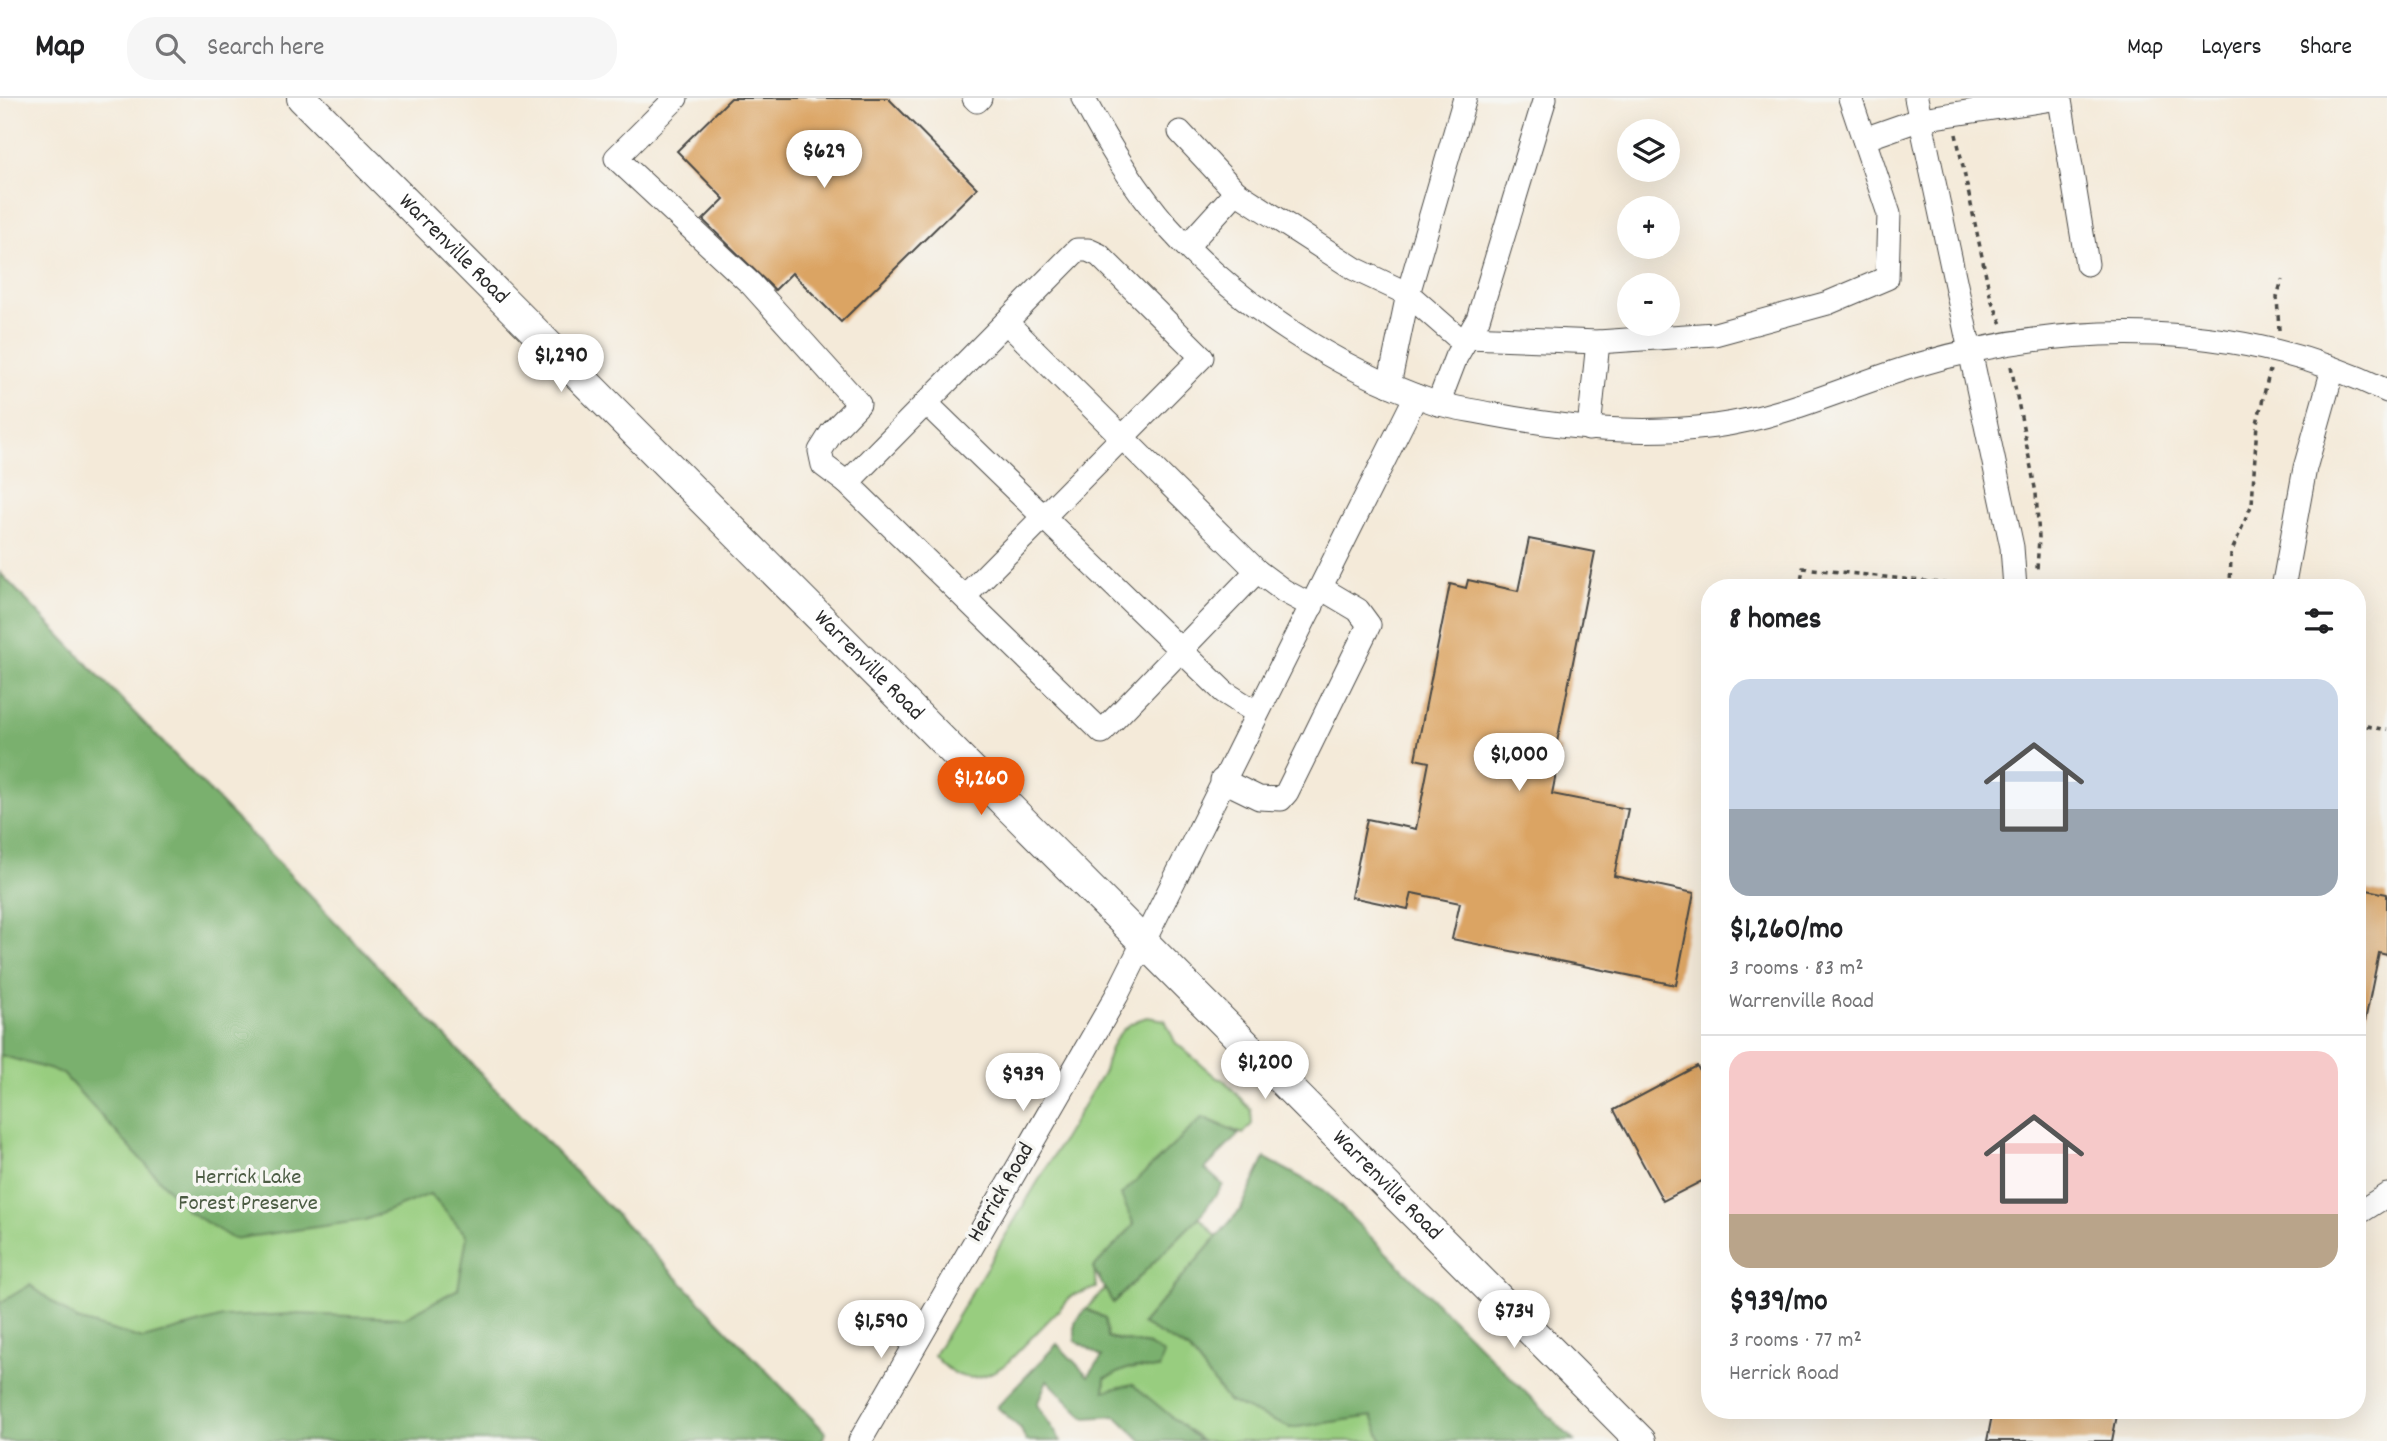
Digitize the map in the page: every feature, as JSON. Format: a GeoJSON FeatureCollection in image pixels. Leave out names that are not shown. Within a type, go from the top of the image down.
{"type":"FeatureCollection","features":[{"type":"Feature","properties":{"kind":"main road","name":"Warrenville Road"},"geometry":{"type":"LineString","coordinates":[[302,98],[1641,1441]]}},
{"type":"Feature","properties":{"kind":"street"},"geometry":{"type":"LineString","coordinates":[[676,98],[615,158],[751,284],[859,404],[832,432],[820,451],[823,465],[847,483],[1102,732],[1257,571]]}},
{"type":"Feature","properties":{"kind":"street"},"geometry":{"type":"LineString","coordinates":[[974,98],[977,101],[980,98]]}},
{"type":"Feature","properties":{"kind":"street"},"geometry":{"type":"LineString","coordinates":[[1083,98],[1125,171],[1168,226],[1261,311],[1323,350],[1389,385],[1427,400],[1617,432],[1728,424],[1818,402],[1915,365],[1969,352],[2063,335],[2152,332],[2250,346],[2333,369],[2387,391]]}},
{"type":"Feature","properties":{"kind":"street"},"geometry":{"type":"LineString","coordinates":[[1389,385],[1408,294],[1465,98]]}},
{"type":"Feature","properties":{"kind":"street","name":"Herrick Road"},"geometry":{"type":"LineString","coordinates":[[860,1441],[1117,995],[1222,780],[1317,597],[1427,400],[1478,319],[1545,98]]}},
{"type":"Feature","properties":{"kind":"street"},"geometry":{"type":"LineString","coordinates":[[1180,132],[1236,192],[1355,269],[1408,294],[1465,340],[1598,342],[1715,334],[1828,303],[1887,278],[1889,214],[1850,98]]}},
{"type":"Feature","properties":{"kind":"street"},"geometry":{"type":"LineString","coordinates":[[1864,139],[1919,108],[2059,99],[2087,264]]}},
{"type":"Feature","properties":{"kind":"street"},"geometry":{"type":"LineString","coordinates":[[1919,108],[2012,547],[2014,579]]}},
{"type":"Feature","properties":{"kind":"street"},"geometry":{"type":"LineString","coordinates":[[1188,245],[1236,192]]}},
{"type":"Feature","properties":{"kind":"street"},"geometry":{"type":"LineString","coordinates":[[847,483],[1077,250],[1088,250],[1099,255],[1202,357],[1152,409],[1139,417],[964,597]]}},
{"type":"Feature","properties":{"kind":"street"},"geometry":{"type":"LineString","coordinates":[[1006,322],[1257,571],[1284,591],[1317,597],[1358,610],[1369,625],[1287,792],[1281,799],[1259,799],[1222,780]]}},
{"type":"Feature","properties":{"kind":"street"},"geometry":{"type":"LineString","coordinates":[[1589,429],[1598,342]]}},
{"type":"Feature","properties":{"kind":"street"},"geometry":{"type":"LineString","coordinates":[[2285,579],[2305,468],[2333,369]]}},
{"type":"Feature","properties":{"kind":"street"},"geometry":{"type":"LineString","coordinates":[[926,403],[1224,692],[1257,713]]}},
{"type":"Feature","properties":{"kind":"street"},"geometry":{"type":"LineString","coordinates":[[2366,1208],[2387,1195]]}},
{"type":"Feature","properties":{"kind":"path"},"geometry":{"type":"LineString","coordinates":[[1954,124],[1991,299],[2004,332]]}},
{"type":"Feature","properties":{"kind":"path"},"geometry":{"type":"LineString","coordinates":[[2279,333],[2277,297],[2282,280]]}},
{"type":"Feature","properties":{"kind":"path"},"geometry":{"type":"LineString","coordinates":[[2010,362],[2036,493],[2038,579]]}},
{"type":"Feature","properties":{"kind":"path"},"geometry":{"type":"LineString","coordinates":[[2230,579],[2231,553],[2252,503],[2257,423],[2271,363]]}},
{"type":"Feature","properties":{"kind":"path"},"geometry":{"type":"LineString","coordinates":[[1801,579],[1803,568],[1904,579]]}},
{"type":"Feature","properties":{"kind":"path"},"geometry":{"type":"LineString","coordinates":[[2366,726],[2387,730]]}},
{"type":"Feature","properties":{"kind":"green space","name":"Herrick Lake Forest Preserve"},"geometry":{"type":"Polygon","coordinates":[[[0,573],[826,1433],[821,1441],[0,1441],[0,573]]]}},
{"type":"Feature","properties":{"kind":"green space","name":"Herrick Lake Forest Preserve"},"geometry":{"type":"Polygon","coordinates":[[[0,573],[826,1433],[821,1441],[0,1441],[0,1303],[30,1285],[77,1320],[143,1339],[223,1317],[295,1314],[404,1318],[458,1289],[467,1236],[430,1194],[365,1220],[233,1239],[188,1211],[62,1073],[0,1055],[0,573]]]}},
{"type":"Feature","properties":{"kind":"green space"},"geometry":{"type":"Polygon","coordinates":[[[1147,1017],[1165,1020],[1175,1042],[1217,1078],[1224,1080],[1251,1110],[1252,1124],[1243,1134],[1202,1117],[1134,1225],[1094,1268],[1096,1288],[1073,1295],[996,1371],[968,1378],[951,1371],[934,1355],[1104,1071],[1117,1036],[1129,1025],[1147,1017]]]}},
{"type":"Feature","properties":{"kind":"green space"},"geometry":{"type":"Polygon","coordinates":[[[1203,1117],[1239,1134],[1205,1169],[1223,1185],[1199,1217],[1113,1303],[1093,1268],[1134,1225],[1121,1195],[1203,1117]]]}},
{"type":"Feature","properties":{"kind":"green space"},"geometry":{"type":"Polygon","coordinates":[[[1265,1158],[1324,1190],[1574,1441],[1382,1441],[1372,1416],[1290,1428],[1228,1401],[1189,1350],[1142,1324],[1241,1209],[1265,1158]]]}},
{"type":"Feature","properties":{"kind":"green space"},"geometry":{"type":"Polygon","coordinates":[[[1199,1217],[1217,1237],[1142,1324],[1189,1350],[1228,1401],[1290,1428],[1372,1416],[1382,1441],[1201,1441],[1195,1434],[1104,1392],[1105,1378],[1129,1368],[1159,1369],[1149,1345],[1107,1337],[1105,1318],[1086,1309],[1105,1289],[1113,1303],[1199,1217]]]}},
{"type":"Feature","properties":{"kind":"green space"},"geometry":{"type":"Polygon","coordinates":[[[1086,1309],[1105,1318],[1107,1338],[1149,1345],[1164,1354],[1159,1369],[1129,1368],[1105,1378],[1104,1391],[1132,1384],[1201,1441],[1142,1441],[1116,1416],[1085,1418],[1047,1380],[1037,1405],[1061,1441],[1026,1441],[1021,1429],[997,1407],[1057,1344],[1088,1376],[1102,1357],[1075,1340],[1075,1322],[1086,1309]]]}},
{"type":"Feature","properties":{"kind":"building"},"geometry":{"type":"Polygon","coordinates":[[[731,98],[888,98],[977,188],[841,322],[792,273],[775,290],[703,220],[724,199],[677,151],[731,98]]]}},
{"type":"Feature","properties":{"kind":"building"},"geometry":{"type":"Polygon","coordinates":[[[1529,539],[1595,552],[1556,747],[1561,748],[1552,794],[1628,809],[1614,876],[1694,893],[1676,985],[1452,939],[1460,903],[1412,893],[1408,909],[1351,897],[1367,819],[1416,829],[1429,762],[1415,759],[1450,584],[1466,588],[1468,580],[1518,591],[1529,539]]]}},
{"type":"Feature","properties":{"kind":"building"},"geometry":{"type":"Polygon","coordinates":[[[2366,890],[2387,894],[2387,955],[2379,953],[2366,1016],[2366,890]]]}},
{"type":"Feature","properties":{"kind":"building"},"geometry":{"type":"Polygon","coordinates":[[[1697,1066],[1701,1073],[1701,1182],[1663,1201],[1614,1110],[1697,1066]]]}},
{"type":"Feature","properties":{"kind":"building"},"geometry":{"type":"Polygon","coordinates":[[[1991,1419],[2116,1419],[2112,1441],[1987,1441],[1991,1419]]]}}]}
